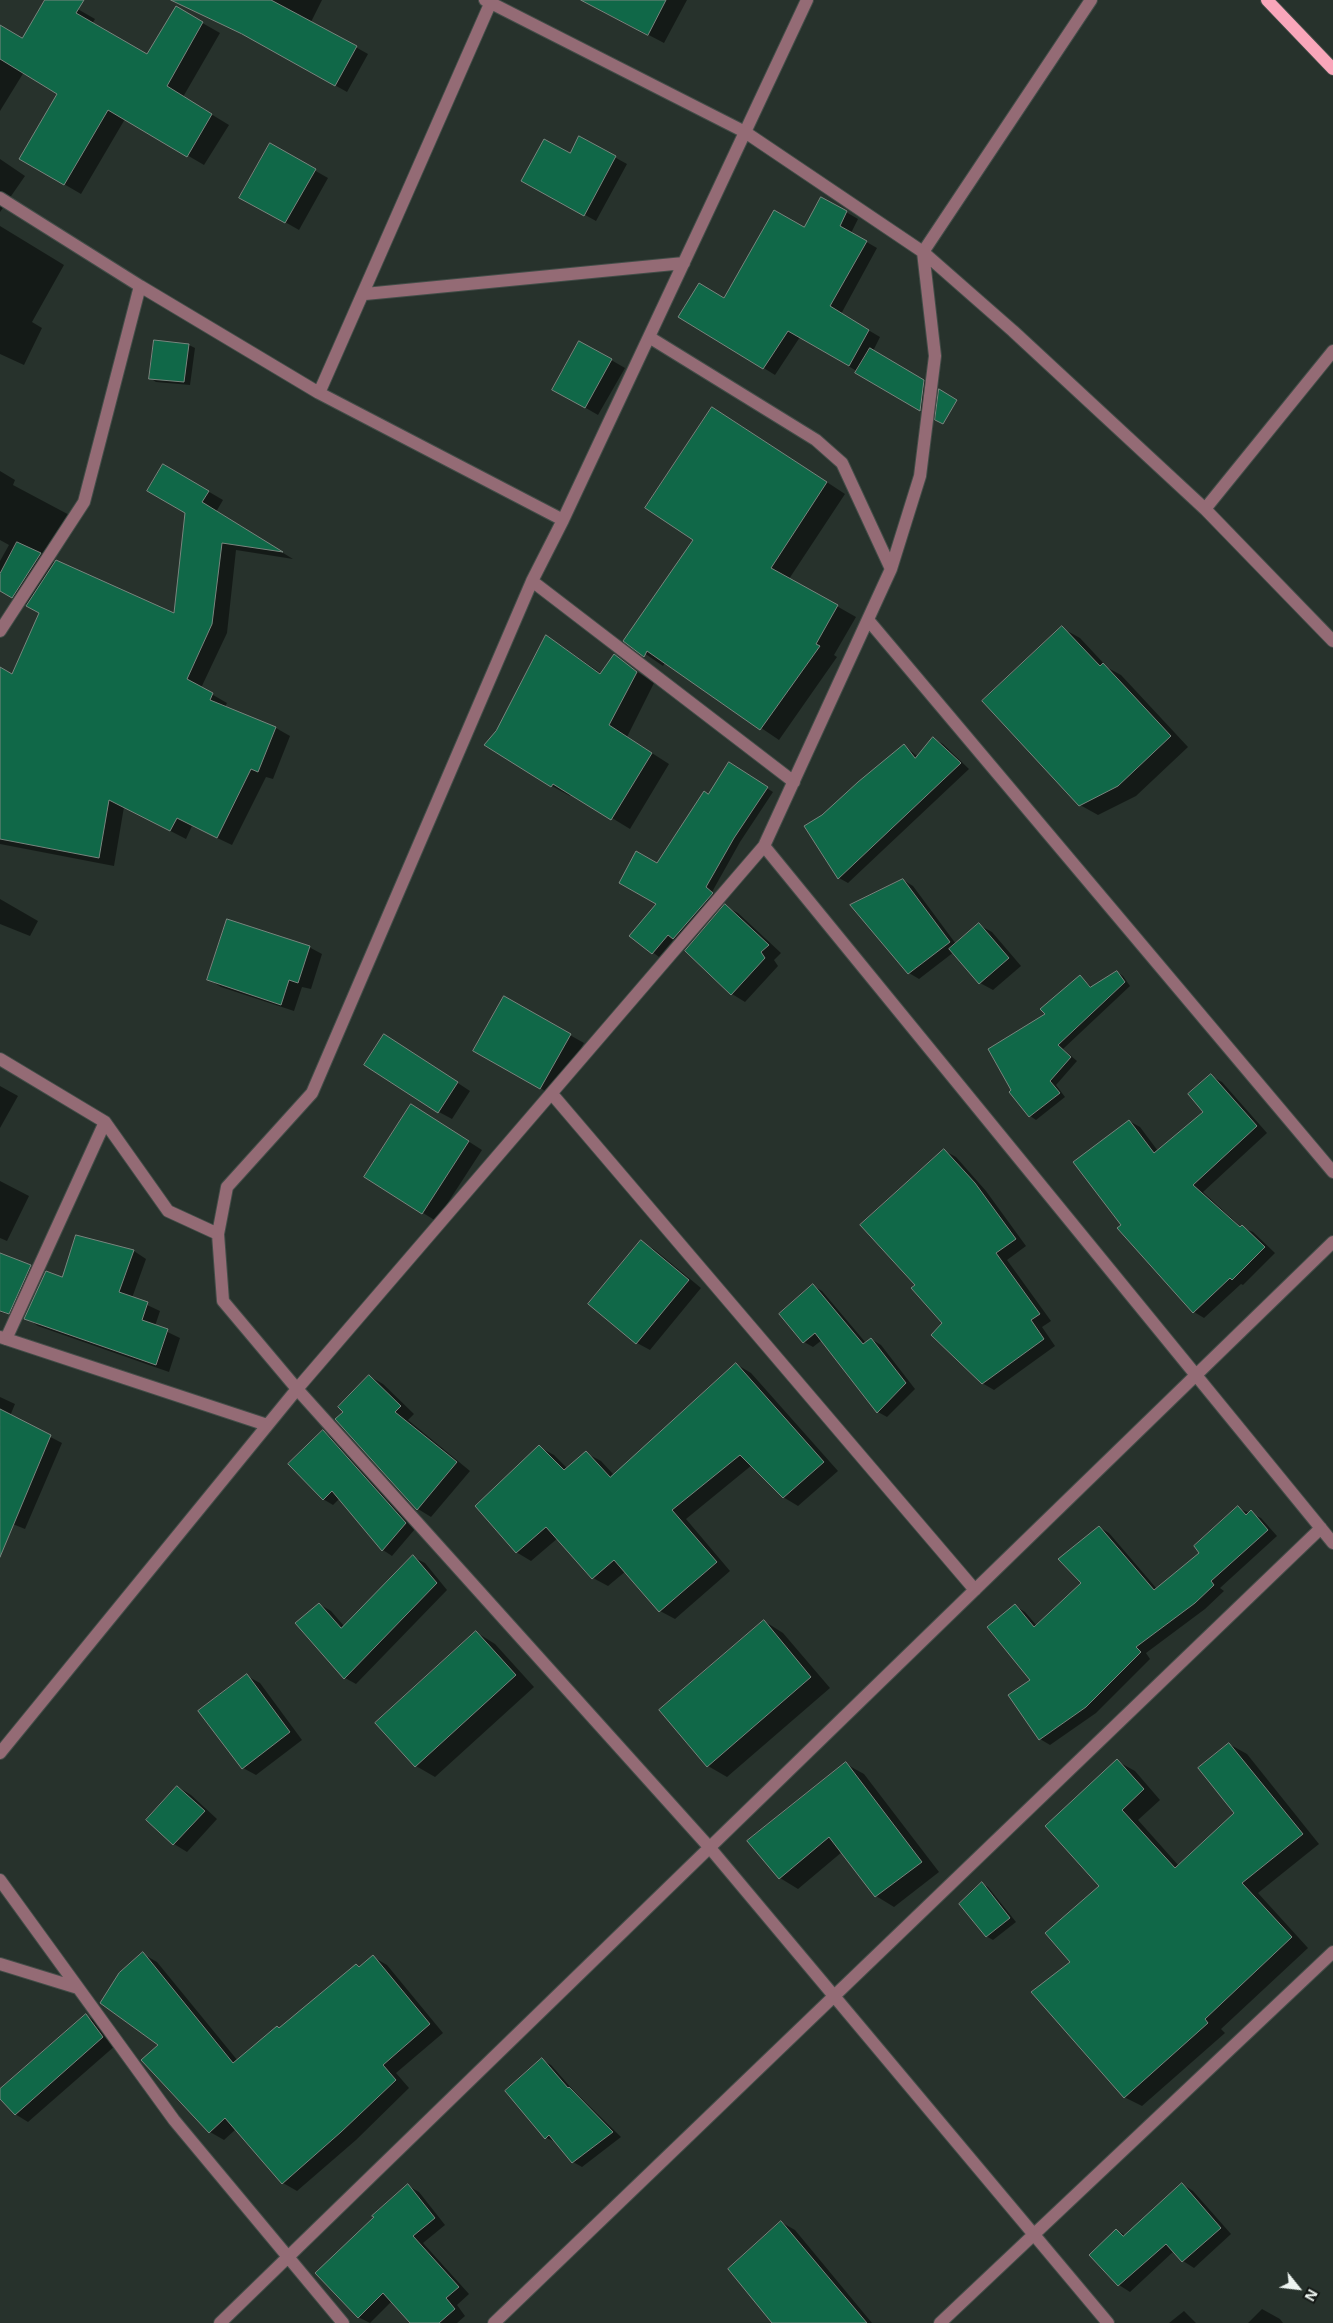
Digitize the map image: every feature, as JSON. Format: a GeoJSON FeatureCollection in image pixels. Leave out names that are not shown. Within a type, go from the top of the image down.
{"type":"FeatureCollection","features":[{"type":"Feature","properties":{"kind":"main road"},"geometry":{"type":"LineString","coordinates":[[1267,0],[1333,69]]}},
{"type":"Feature","properties":{"kind":"street"},"geometry":{"type":"LineString","coordinates":[[807,0],[563,520],[532,581],[312,1093],[227,1187],[218,1234],[223,1301],[297,1388],[710,1848],[1108,2323]]}},
{"type":"Feature","properties":{"kind":"street"},"geometry":{"type":"LineString","coordinates":[[0,1752],[297,1388],[764,846],[869,621],[891,569],[920,476],[935,356],[923,252],[1091,0]]}},
{"type":"Feature","properties":{"kind":"street"},"geometry":{"type":"LineString","coordinates":[[319,393],[365,294],[488,2],[745,132],[923,252],[1013,331],[1205,509],[1333,641]]}},
{"type":"Feature","properties":{"kind":"street"},"geometry":{"type":"LineString","coordinates":[[0,198],[140,286],[319,393],[563,520]]}},
{"type":"Feature","properties":{"kind":"street"},"geometry":{"type":"LineString","coordinates":[[365,294],[684,263]]}},
{"type":"Feature","properties":{"kind":"street"},"geometry":{"type":"LineString","coordinates":[[0,631],[84,502],[140,286]]}},
{"type":"Feature","properties":{"kind":"street"},"geometry":{"type":"LineString","coordinates":[[649,337],[816,440],[842,463],[891,569]]}},
{"type":"Feature","properties":{"kind":"street"},"geometry":{"type":"LineString","coordinates":[[1205,509],[1333,351]]}},
{"type":"Feature","properties":{"kind":"street"},"geometry":{"type":"LineString","coordinates":[[532,581],[794,782]]}},
{"type":"Feature","properties":{"kind":"street"},"geometry":{"type":"LineString","coordinates":[[869,621],[1333,1172]]}},
{"type":"Feature","properties":{"kind":"street"},"geometry":{"type":"LineString","coordinates":[[764,846],[1333,1543]]}},
{"type":"Feature","properties":{"kind":"street"},"geometry":{"type":"LineString","coordinates":[[0,1059],[105,1122],[168,1211],[218,1234]]}},
{"type":"Feature","properties":{"kind":"street"},"geometry":{"type":"LineString","coordinates":[[552,1094],[975,1590]]}},
{"type":"Feature","properties":{"kind":"street"},"geometry":{"type":"LineString","coordinates":[[105,1122],[3,1338],[267,1425]]}},
{"type":"Feature","properties":{"kind":"street"},"geometry":{"type":"LineString","coordinates":[[220,2323],[1333,1242]]}},
{"type":"Feature","properties":{"kind":"street"},"geometry":{"type":"LineString","coordinates":[[494,2323],[1321,1528]]}},
{"type":"Feature","properties":{"kind":"street"},"geometry":{"type":"LineString","coordinates":[[0,1880],[174,2120],[343,2323]]}},
{"type":"Feature","properties":{"kind":"street"},"geometry":{"type":"LineString","coordinates":[[940,2323],[1333,1952]]}},
{"type":"Feature","properties":{"kind":"street"},"geometry":{"type":"LineString","coordinates":[[0,1964],[78,1988]]}},
{"type":"Feature","properties":{"kind":"building"},"geometry":{"type":"Polygon","coordinates":[[[45,0],[84,0],[76,13],[147,54],[176,6],[203,22],[167,86],[212,114],[187,157],[108,110],[64,185],[19,159],[57,94],[0,59],[0,25],[22,38],[45,0]]]}},
{"type":"Feature","properties":{"kind":"building"},"geometry":{"type":"Polygon","coordinates":[[[171,0],[271,0],[357,46],[335,86],[242,34],[171,0]]]}},
{"type":"Feature","properties":{"kind":"building"},"geometry":{"type":"Polygon","coordinates":[[[581,0],[666,0],[648,35],[581,0]]]}},
{"type":"Feature","properties":{"kind":"building"},"geometry":{"type":"Polygon","coordinates":[[[579,136],[616,156],[584,216],[521,181],[544,139],[570,153],[579,136]]]}},
{"type":"Feature","properties":{"kind":"building"},"geometry":{"type":"Polygon","coordinates":[[[270,143],[316,169],[285,223],[239,198],[270,143]]]}},
{"type":"Feature","properties":{"kind":"building"},"geometry":{"type":"Polygon","coordinates":[[[821,197],[847,211],[840,226],[867,241],[830,306],[869,330],[849,366],[788,331],[763,369],[678,317],[699,283],[724,298],[774,210],[804,227],[821,197]]]}},
{"type":"Feature","properties":{"kind":"building"},"geometry":{"type":"Polygon","coordinates":[[[154,340],[189,344],[184,382],[149,379],[154,340]]]}},
{"type":"Feature","properties":{"kind":"building"},"geometry":{"type":"Polygon","coordinates":[[[579,341],[612,359],[585,408],[552,390],[579,341]]]}},
{"type":"Feature","properties":{"kind":"building"},"geometry":{"type":"Polygon","coordinates":[[[870,348],[924,380],[920,411],[855,373],[870,348]]]}},
{"type":"Feature","properties":{"kind":"building"},"geometry":{"type":"Polygon","coordinates":[[[939,389],[957,400],[943,424],[935,420],[939,389]]]}},
{"type":"Feature","properties":{"kind":"building"},"geometry":{"type":"Polygon","coordinates":[[[712,407],[827,482],[771,568],[838,605],[816,644],[820,646],[760,730],[647,651],[644,657],[623,641],[693,540],[645,508],[712,407]]]}},
{"type":"Feature","properties":{"kind":"building"},"geometry":{"type":"Polygon","coordinates":[[[163,464],[209,491],[202,502],[283,552],[222,543],[212,624],[187,679],[213,693],[210,700],[276,727],[258,772],[251,769],[217,838],[177,818],[170,831],[109,800],[99,858],[0,839],[0,667],[12,674],[39,613],[26,606],[56,560],[174,613],[185,513],[147,491],[163,464]]]}},
{"type":"Feature","properties":{"kind":"building"},"geometry":{"type":"Polygon","coordinates":[[[17,542],[41,553],[12,598],[0,591],[0,574],[17,542]]]}},
{"type":"Feature","properties":{"kind":"building"},"geometry":{"type":"Polygon","coordinates":[[[1062,626],[1100,666],[1103,663],[1171,736],[1118,786],[1079,806],[982,701],[1062,626]]]}},
{"type":"Feature","properties":{"kind":"building"},"geometry":{"type":"Polygon","coordinates":[[[546,635],[600,674],[614,654],[637,672],[609,725],[652,753],[611,820],[553,784],[551,787],[484,745],[496,731],[546,635]]]}},
{"type":"Feature","properties":{"kind":"building"},"geometry":{"type":"Polygon","coordinates":[[[933,737],[961,763],[838,879],[804,826],[822,815],[904,744],[915,758],[933,737]]]}},
{"type":"Feature","properties":{"kind":"building"},"geometry":{"type":"Polygon","coordinates":[[[729,762],[768,787],[734,838],[706,887],[713,893],[673,939],[668,935],[652,954],[629,936],[656,904],[619,883],[636,851],[657,863],[704,791],[708,794],[729,762]]]}},
{"type":"Feature","properties":{"kind":"building"},"geometry":{"type":"Polygon","coordinates":[[[903,879],[950,942],[908,974],[850,905],[903,879]]]}},
{"type":"Feature","properties":{"kind":"building"},"geometry":{"type":"Polygon","coordinates":[[[725,904],[769,945],[761,952],[765,958],[731,995],[685,951],[725,904]]]}},
{"type":"Feature","properties":{"kind":"building"},"geometry":{"type":"Polygon","coordinates":[[[227,919],[310,946],[298,983],[289,980],[281,1005],[207,980],[227,919]]]}},
{"type":"Feature","properties":{"kind":"building"},"geometry":{"type":"Polygon","coordinates":[[[979,923],[1009,958],[979,984],[949,949],[979,923]]]}},
{"type":"Feature","properties":{"kind":"building"},"geometry":{"type":"Polygon","coordinates":[[[1117,971],[1125,982],[1058,1045],[1071,1057],[1050,1081],[1060,1093],[1029,1117],[1009,1092],[1011,1090],[988,1049],[1045,1014],[1040,1009],[1080,975],[1090,987],[1117,971]]]}},
{"type":"Feature","properties":{"kind":"building"},"geometry":{"type":"Polygon","coordinates":[[[504,996],[571,1034],[540,1089],[473,1051],[504,996]]]}},
{"type":"Feature","properties":{"kind":"building"},"geometry":{"type":"Polygon","coordinates":[[[384,1034],[458,1082],[438,1113],[364,1065],[384,1034]]]}},
{"type":"Feature","properties":{"kind":"building"},"geometry":{"type":"Polygon","coordinates":[[[1211,1074],[1257,1126],[1193,1185],[1240,1227],[1242,1225],[1265,1247],[1232,1280],[1230,1278],[1193,1313],[1117,1228],[1121,1225],[1073,1162],[1129,1120],[1154,1153],[1203,1112],[1188,1094],[1211,1074]]]}},
{"type":"Feature","properties":{"kind":"building"},"geometry":{"type":"Polygon","coordinates":[[[411,1104],[469,1141],[422,1214],[364,1177],[411,1104]]]}},
{"type":"Feature","properties":{"kind":"building"},"geometry":{"type":"Polygon","coordinates":[[[944,1149],[975,1183],[1016,1239],[996,1253],[1040,1314],[1031,1320],[1044,1339],[982,1384],[931,1335],[942,1323],[911,1288],[915,1285],[860,1225],[944,1149]]]}},
{"type":"Feature","properties":{"kind":"building"},"geometry":{"type":"Polygon","coordinates":[[[76,1235],[134,1250],[119,1292],[148,1302],[142,1320],[168,1329],[156,1365],[24,1319],[46,1271],[62,1277],[76,1235]]]}},
{"type":"Feature","properties":{"kind":"building"},"geometry":{"type":"Polygon","coordinates":[[[641,1240],[689,1280],[636,1344],[588,1304],[641,1240]]]}},
{"type":"Feature","properties":{"kind":"building"},"geometry":{"type":"Polygon","coordinates":[[[0,1253],[31,1265],[9,1314],[0,1311],[0,1253]]]}},
{"type":"Feature","properties":{"kind":"building"},"geometry":{"type":"Polygon","coordinates":[[[813,1284],[863,1344],[871,1338],[906,1383],[877,1413],[815,1333],[803,1343],[779,1314],[813,1284]]]}},
{"type":"Feature","properties":{"kind":"building"},"geometry":{"type":"Polygon","coordinates":[[[736,1363],[824,1462],[783,1498],[740,1455],[672,1510],[717,1562],[659,1612],[614,1560],[592,1579],[546,1527],[516,1553],[475,1506],[539,1445],[564,1470],[586,1451],[610,1477],[736,1363]]]}},
{"type":"Feature","properties":{"kind":"building"},"geometry":{"type":"Polygon","coordinates":[[[369,1375],[401,1406],[395,1412],[457,1462],[417,1510],[335,1419],[343,1412],[338,1407],[369,1375]]]}},
{"type":"Feature","properties":{"kind":"building"},"geometry":{"type":"Polygon","coordinates":[[[0,1409],[51,1435],[0,1557],[0,1409]]]}},
{"type":"Feature","properties":{"kind":"building"},"geometry":{"type":"Polygon","coordinates":[[[323,1430],[406,1523],[382,1551],[332,1491],[323,1500],[288,1464],[323,1430]]]}},
{"type":"Feature","properties":{"kind":"building"},"geometry":{"type":"Polygon","coordinates":[[[1238,1506],[1246,1515],[1251,1510],[1268,1530],[1211,1581],[1214,1585],[1195,1603],[1136,1647],[1141,1652],[1086,1707],[1039,1740],[1008,1695],[1030,1680],[987,1627],[1015,1604],[1034,1627],[1081,1583],[1058,1559],[1099,1526],[1154,1590],[1199,1553],[1194,1546],[1238,1506]]]}},
{"type":"Feature","properties":{"kind":"building"},"geometry":{"type":"Polygon","coordinates":[[[413,1555],[437,1583],[344,1679],[295,1623],[319,1603],[341,1628],[413,1555]]]}},
{"type":"Feature","properties":{"kind":"building"},"geometry":{"type":"Polygon","coordinates":[[[764,1620],[811,1677],[707,1767],[659,1710],[764,1620]]]}},
{"type":"Feature","properties":{"kind":"building"},"geometry":{"type":"Polygon","coordinates":[[[476,1631],[516,1675],[415,1767],[375,1723],[476,1631]]]}},
{"type":"Feature","properties":{"kind":"building"},"geometry":{"type":"Polygon","coordinates":[[[247,1674],[290,1732],[242,1769],[198,1711],[247,1674]]]}},
{"type":"Feature","properties":{"kind":"building"},"geometry":{"type":"Polygon","coordinates":[[[1229,1743],[1303,1834],[1242,1883],[1292,1937],[1205,2019],[1208,2023],[1124,2098],[1031,1992],[1070,1962],[1045,1933],[1099,1886],[1045,1826],[1117,1759],[1144,1789],[1122,1810],[1175,1868],[1234,1813],[1198,1768],[1229,1743]]]}},
{"type":"Feature","properties":{"kind":"building"},"geometry":{"type":"Polygon","coordinates":[[[846,1762],[922,1862],[875,1897],[829,1837],[779,1879],[747,1841],[846,1762]]]}},
{"type":"Feature","properties":{"kind":"building"},"geometry":{"type":"Polygon","coordinates":[[[177,1786],[205,1811],[173,1845],[146,1820],[177,1786]]]}},
{"type":"Feature","properties":{"kind":"building"},"geometry":{"type":"Polygon","coordinates":[[[982,1882],[1010,1918],[986,1937],[959,1904],[982,1882]]]}},
{"type":"Feature","properties":{"kind":"building"},"geometry":{"type":"Polygon","coordinates":[[[143,1952],[233,2063],[277,2026],[279,2028],[356,1964],[359,1967],[373,1955],[430,2024],[383,2065],[396,2080],[282,2184],[225,2118],[209,2133],[141,2060],[158,2045],[100,2003],[119,1973],[143,1952]]]}},
{"type":"Feature","properties":{"kind":"building"},"geometry":{"type":"Polygon","coordinates":[[[86,2014],[103,2037],[15,2115],[0,2099],[0,2089],[86,2014]]]}},
{"type":"Feature","properties":{"kind":"building"},"geometry":{"type":"Polygon","coordinates":[[[542,2058],[568,2088],[613,2132],[572,2163],[549,2135],[545,2139],[505,2091],[542,2058]]]}},
{"type":"Feature","properties":{"kind":"building"},"geometry":{"type":"Polygon","coordinates":[[[1182,2183],[1221,2228],[1182,2262],[1166,2244],[1118,2286],[1089,2255],[1116,2229],[1123,2236],[1182,2183]]]}},
{"type":"Feature","properties":{"kind":"building"},"geometry":{"type":"Polygon","coordinates":[[[408,2184],[435,2218],[413,2236],[459,2287],[446,2298],[455,2309],[439,2323],[410,2323],[383,2293],[358,2318],[315,2273],[374,2217],[372,2216],[408,2184]]]}},
{"type":"Feature","properties":{"kind":"building"},"geometry":{"type":"Polygon","coordinates":[[[781,2221],[867,2323],[772,2323],[728,2269],[781,2221]]]}}]}
